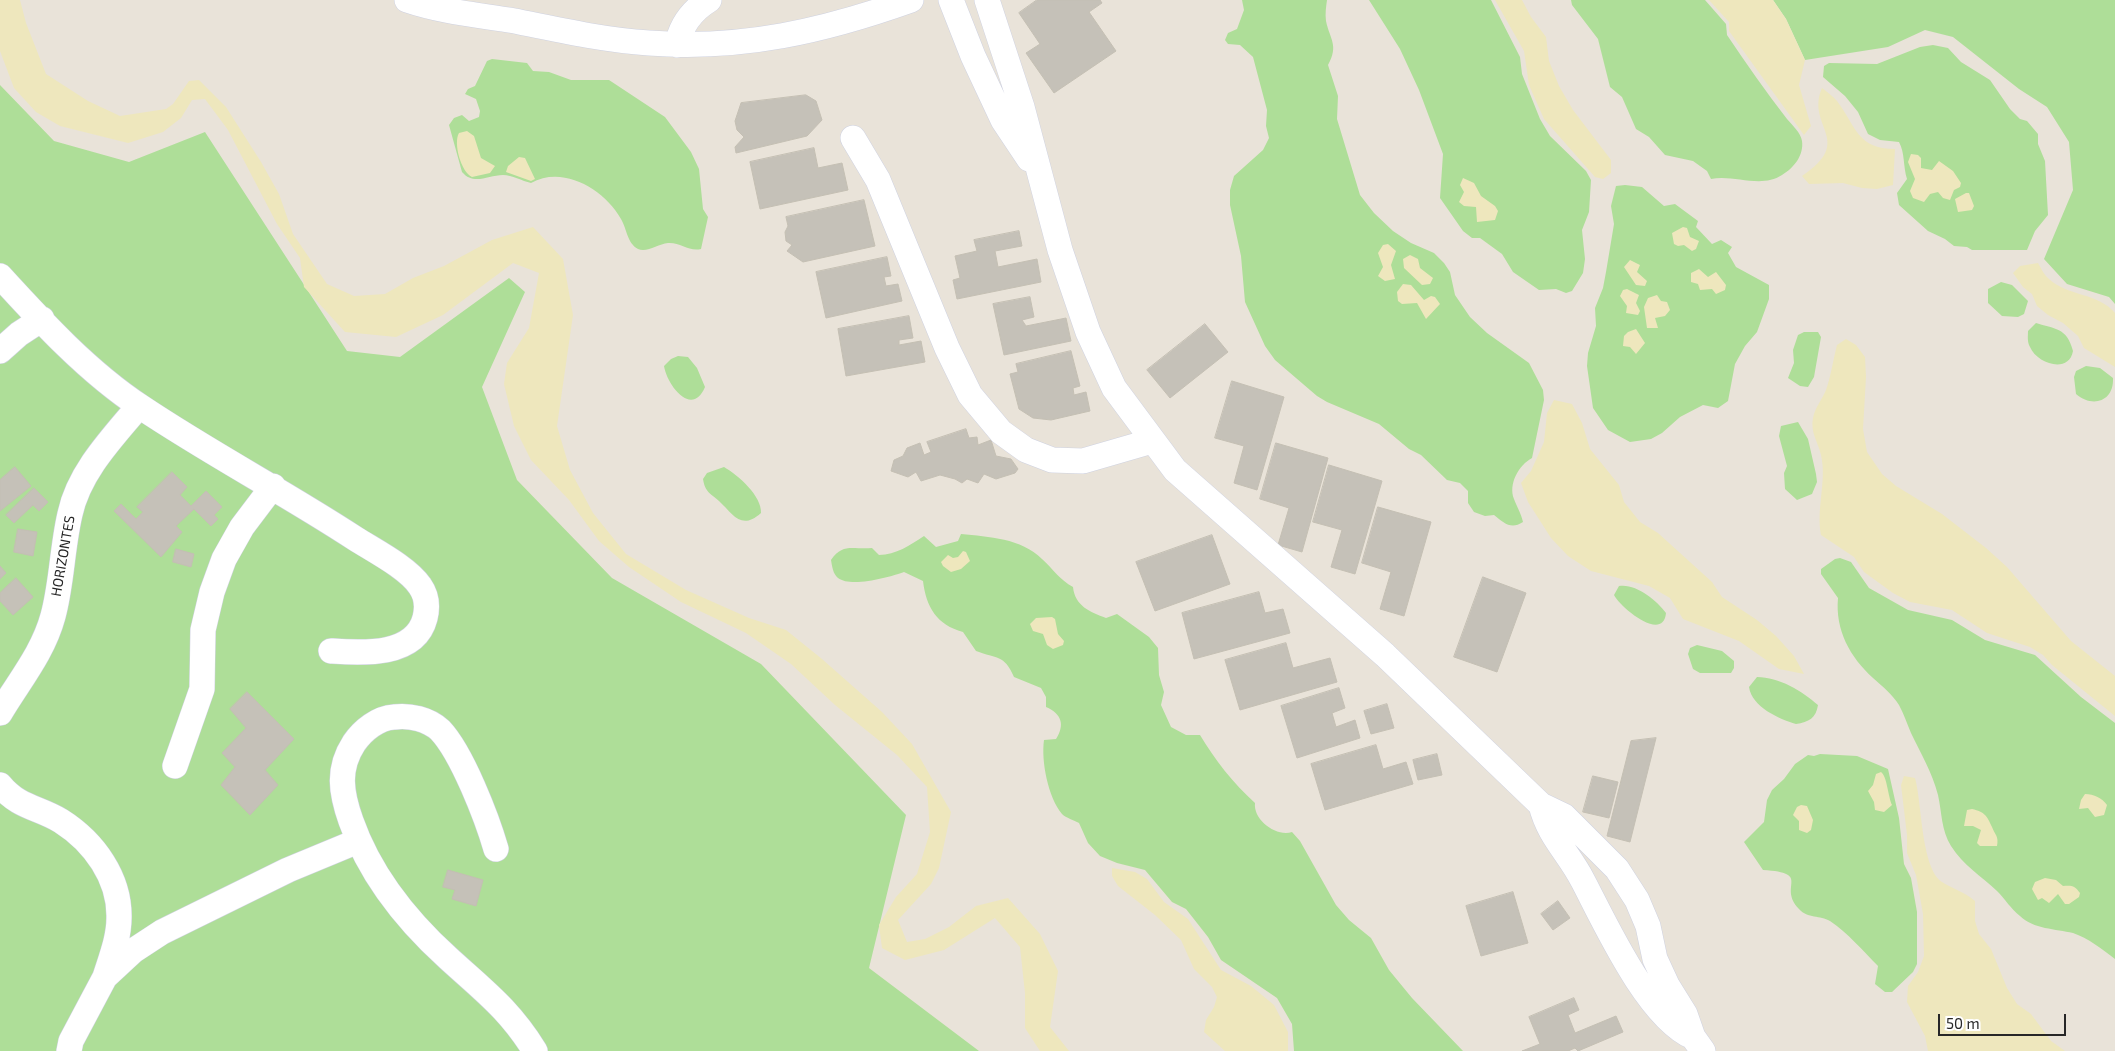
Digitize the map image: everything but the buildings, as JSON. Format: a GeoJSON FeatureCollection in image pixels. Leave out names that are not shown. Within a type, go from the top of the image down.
{"type":"FeatureCollection","features":[{"type":"Feature","properties":{"kind":"street"},"geometry":{"type":"LineString","coordinates":[[408,0],[426,6],[538,26],[647,43],[677,45],[740,42],[801,34],[852,21],[911,0]]}},
{"type":"Feature","properties":{"kind":"street"},"geometry":{"type":"LineString","coordinates":[[677,45],[685,22],[692,12],[708,0]]}},
{"type":"Feature","properties":{"kind":"street"},"geometry":{"type":"LineString","coordinates":[[951,0],[973,56],[1003,120],[1039,173]]}},
{"type":"Feature","properties":{"kind":"street"},"geometry":{"type":"LineString","coordinates":[[987,0],[1022,107],[1060,250],[1088,332],[1114,388],[1175,470],[1384,655],[1541,805],[1564,816],[1616,869],[1637,900],[1648,926],[1656,959],[1667,985],[1685,1014],[1698,1044]]}},
{"type":"Feature","properties":{"kind":"street"},"geometry":{"type":"LineString","coordinates":[[853,138],[878,180],[947,348],[970,396],[1001,432],[1026,450],[1060,460],[1083,461],[1152,441]]}},
{"type":"Feature","properties":{"kind":"street"},"geometry":{"type":"LineString","coordinates":[[0,276],[84,361],[139,406],[272,486],[397,565],[420,585],[428,605],[424,623],[412,640],[391,649],[357,653],[331,652]]}},
{"type":"Feature","properties":{"kind":"street"},"geometry":{"type":"LineString","coordinates":[[0,351],[19,334],[42,318]]}},
{"type":"Feature","properties":{"kind":"street","name":"HORIZONTES"},"geometry":{"type":"LineString","coordinates":[[0,713],[37,657],[53,616],[70,512],[85,475],[139,406]]}},
{"type":"Feature","properties":{"kind":"street"},"geometry":{"type":"LineString","coordinates":[[175,766],[202,689],[204,630],[212,592],[224,559],[242,527],[272,486]]}},
{"type":"Feature","properties":{"kind":"street"},"geometry":{"type":"LineString","coordinates":[[496,849],[477,797],[444,736],[430,724],[404,716],[384,719],[368,728],[355,741],[346,757],[340,783],[358,842],[389,895],[415,925],[448,958],[488,991],[519,1024],[536,1051]]}},
{"type":"Feature","properties":{"kind":"street"},"geometry":{"type":"LineString","coordinates":[[0,785],[10,797],[27,808],[45,813],[84,837],[99,856],[110,876],[117,897],[119,919],[105,977],[71,1041],[69,1051]]}},
{"type":"Feature","properties":{"kind":"street"},"geometry":{"type":"LineString","coordinates":[[1541,805],[1546,824],[1583,880],[1595,907],[1622,956],[1668,1020],[1698,1044]]}},
{"type":"Feature","properties":{"kind":"street"},"geometry":{"type":"LineString","coordinates":[[105,977],[133,951],[162,932],[288,870],[358,842]]}},
{"type":"Feature","properties":{"kind":"green space"},"geometry":{"type":"Polygon","coordinates":[[[1242,0],[1327,0],[1326,21],[1333,43],[1333,52],[1328,65],[1338,96],[1337,119],[1360,195],[1374,213],[1393,231],[1411,243],[1434,253],[1450,272],[1455,295],[1470,317],[1487,333],[1529,363],[1543,390],[1544,400],[1532,458],[1519,470],[1512,487],[1514,499],[1523,522],[1511,525],[1501,521],[1494,515],[1485,516],[1474,512],[1468,503],[1468,491],[1460,483],[1447,480],[1421,455],[1409,449],[1379,424],[1317,396],[1275,360],[1265,346],[1245,302],[1241,256],[1230,205],[1230,190],[1234,176],[1263,150],[1269,138],[1266,126],[1267,110],[1253,57],[1240,45],[1228,44],[1225,40],[1228,33],[1237,29],[1244,10],[1242,0]]]}},
{"type":"Feature","properties":{"kind":"green space"},"geometry":{"type":"Polygon","coordinates":[[[1369,0],[1491,0],[1520,57],[1522,74],[1540,119],[1550,136],[1586,171],[1591,180],[1589,212],[1582,230],[1585,259],[1583,273],[1572,291],[1566,293],[1556,289],[1539,290],[1513,272],[1502,254],[1480,238],[1472,238],[1463,231],[1440,198],[1443,154],[1419,90],[1400,49],[1369,0]]]}},
{"type":"Feature","properties":{"kind":"green space"},"geometry":{"type":"Polygon","coordinates":[[[1571,0],[1705,0],[1726,24],[1727,35],[1771,98],[1800,135],[1802,146],[1797,161],[1782,175],[1765,181],[1728,178],[1711,179],[1707,171],[1693,161],[1665,155],[1649,137],[1636,129],[1622,97],[1610,87],[1598,39],[1572,5],[1571,0]]]}},
{"type":"Feature","properties":{"kind":"green space"},"geometry":{"type":"Polygon","coordinates":[[[1773,0],[2115,0],[2115,304],[2109,297],[2067,284],[2044,259],[2073,190],[2069,142],[2047,107],[2019,89],[1953,37],[1925,30],[1888,47],[1805,60],[1786,19],[1773,0]]]}},
{"type":"Feature","properties":{"kind":"green space"},"geometry":{"type":"Polygon","coordinates":[[[1933,45],[1948,48],[1961,62],[1990,80],[2010,109],[2020,119],[2027,121],[2038,134],[2038,144],[2045,161],[2048,215],[2035,231],[2027,250],[1972,250],[1967,247],[1954,246],[1945,239],[1928,231],[1899,205],[1897,193],[1907,179],[1899,142],[1880,140],[1868,134],[1858,112],[1845,96],[1823,77],[1824,66],[1829,63],[1877,64],[1920,47],[1933,45]]]}},
{"type":"Feature","properties":{"kind":"green space"},"geometry":{"type":"Polygon","coordinates":[[[492,59],[527,63],[533,71],[549,72],[571,80],[609,80],[665,117],[691,152],[699,169],[703,209],[708,217],[701,249],[697,250],[668,243],[645,250],[638,249],[629,240],[621,219],[614,208],[604,198],[582,183],[556,177],[543,178],[531,183],[506,175],[476,179],[462,172],[449,125],[454,118],[462,115],[469,121],[479,117],[480,111],[476,99],[465,94],[468,89],[475,86],[487,61],[492,59]]]}},
{"type":"Feature","properties":{"kind":"green space"},"geometry":{"type":"Polygon","coordinates":[[[0,85],[54,141],[129,162],[205,132],[347,351],[400,357],[509,278],[525,292],[482,387],[517,480],[612,578],[761,664],[906,815],[869,968],[979,1051],[0,1051],[0,85]]]}},
{"type":"Feature","properties":{"kind":"green space"},"geometry":{"type":"Polygon","coordinates":[[[1616,186],[1642,187],[1664,206],[1675,204],[1698,221],[1696,227],[1712,244],[1721,240],[1732,247],[1728,253],[1736,267],[1769,285],[1769,299],[1757,332],[1745,346],[1735,364],[1728,401],[1718,408],[1703,405],[1680,417],[1662,433],[1651,439],[1630,442],[1608,430],[1593,408],[1587,366],[1588,353],[1596,326],[1595,308],[1603,288],[1614,224],[1611,206],[1616,186]]]}},
{"type":"Feature","properties":{"kind":"green space"},"geometry":{"type":"Polygon","coordinates":[[[2001,282],[2012,285],[2028,301],[2024,314],[2018,317],[2002,316],[1988,303],[1988,289],[2001,282]]]}},
{"type":"Feature","properties":{"kind":"green space"},"geometry":{"type":"Polygon","coordinates":[[[2036,323],[2059,330],[2067,337],[2073,351],[2066,362],[2053,364],[2039,358],[2034,353],[2028,343],[2028,331],[2036,323]]]}},
{"type":"Feature","properties":{"kind":"green space"},"geometry":{"type":"Polygon","coordinates":[[[1804,332],[1818,332],[1821,337],[1814,377],[1808,387],[1800,386],[1788,378],[1794,363],[1793,350],[1798,335],[1804,332]]]}},
{"type":"Feature","properties":{"kind":"green space"},"geometry":{"type":"Polygon","coordinates":[[[678,356],[688,357],[697,368],[705,387],[700,396],[694,399],[687,399],[681,395],[666,374],[664,366],[671,359],[678,356]]]}},
{"type":"Feature","properties":{"kind":"green space"},"geometry":{"type":"Polygon","coordinates":[[[2086,366],[2100,368],[2113,378],[2110,393],[2101,400],[2089,401],[2076,394],[2074,377],[2076,371],[2086,366]]]}},
{"type":"Feature","properties":{"kind":"green space"},"geometry":{"type":"Polygon","coordinates":[[[1798,422],[1808,439],[1817,482],[1812,494],[1797,500],[1785,489],[1784,473],[1787,466],[1779,436],[1781,426],[1798,422]]]}},
{"type":"Feature","properties":{"kind":"green space"},"geometry":{"type":"Polygon","coordinates":[[[724,467],[736,475],[758,500],[761,513],[754,518],[748,521],[738,519],[707,490],[703,479],[707,473],[724,467]]]}},
{"type":"Feature","properties":{"kind":"green space"},"geometry":{"type":"Polygon","coordinates":[[[961,534],[1004,540],[1034,552],[1060,578],[1073,587],[1074,594],[1084,607],[1106,618],[1117,614],[1149,637],[1158,648],[1159,675],[1164,692],[1161,705],[1171,727],[1186,735],[1200,735],[1225,771],[1255,803],[1255,809],[1262,821],[1273,830],[1286,833],[1292,832],[1300,841],[1336,905],[1349,920],[1371,938],[1389,970],[1412,998],[1463,1051],[1294,1051],[1292,1024],[1277,998],[1221,960],[1208,937],[1186,909],[1172,902],[1145,870],[1117,863],[1100,856],[1088,843],[1079,823],[1066,817],[1057,807],[1049,789],[1043,749],[1044,740],[1056,739],[1061,725],[1056,713],[1046,707],[1046,697],[1041,688],[1014,677],[1007,664],[999,658],[976,651],[963,632],[946,625],[940,620],[930,607],[923,581],[904,572],[871,581],[852,582],[838,578],[833,570],[831,560],[835,554],[844,549],[872,548],[879,555],[885,555],[903,549],[924,536],[936,547],[958,541],[961,534]]]}},
{"type":"Feature","properties":{"kind":"green space"},"geometry":{"type":"Polygon","coordinates":[[[1840,558],[1851,562],[1869,588],[1908,610],[1952,620],[1985,640],[2035,655],[2081,697],[2115,723],[2115,959],[2079,935],[2045,928],[2025,920],[1997,891],[1967,865],[1951,846],[1944,828],[1933,779],[1901,708],[1890,694],[1857,661],[1842,632],[1839,621],[1838,598],[1821,574],[1821,569],[1835,559],[1840,558]]]}},
{"type":"Feature","properties":{"kind":"green space"},"geometry":{"type":"Polygon","coordinates":[[[1619,586],[1632,587],[1651,598],[1666,613],[1663,621],[1657,625],[1650,624],[1632,614],[1614,595],[1619,586]]]}},
{"type":"Feature","properties":{"kind":"green space"},"geometry":{"type":"Polygon","coordinates":[[[1697,645],[1722,651],[1734,661],[1734,668],[1731,673],[1700,673],[1693,669],[1688,654],[1690,648],[1697,645]]]}},
{"type":"Feature","properties":{"kind":"green space"},"geometry":{"type":"Polygon","coordinates":[[[1757,677],[1782,682],[1805,695],[1818,705],[1814,716],[1808,721],[1796,724],[1767,711],[1755,701],[1751,694],[1749,687],[1757,677]]]}},
{"type":"Feature","properties":{"kind":"green space"},"geometry":{"type":"Polygon","coordinates":[[[1808,755],[1857,756],[1888,769],[1899,818],[1904,864],[1911,878],[1917,912],[1917,964],[1913,972],[1892,992],[1885,992],[1875,984],[1878,966],[1855,942],[1830,921],[1810,916],[1799,909],[1793,901],[1791,894],[1791,878],[1787,874],[1763,870],[1744,842],[1764,822],[1767,800],[1772,790],[1784,779],[1795,764],[1808,755]]]}},
{"type":"Feature","properties":{"kind":"sand"},"geometry":{"type":"Polygon","coordinates":[[[0,0],[20,0],[26,23],[46,74],[88,101],[120,116],[166,109],[173,104],[189,81],[199,80],[226,107],[261,162],[279,194],[293,234],[327,284],[354,296],[385,294],[413,278],[444,266],[492,240],[533,227],[563,259],[573,315],[557,426],[570,470],[593,513],[626,554],[686,590],[749,618],[786,630],[882,712],[912,744],[951,812],[939,868],[931,884],[898,920],[907,942],[925,939],[949,927],[976,906],[1008,898],[1040,934],[1058,971],[1050,1027],[1069,1051],[1040,1051],[1025,1028],[1025,993],[1020,947],[995,918],[944,950],[905,960],[882,948],[879,925],[896,897],[917,874],[930,832],[927,787],[897,755],[835,705],[791,664],[746,633],[681,602],[629,567],[599,541],[569,500],[531,460],[514,426],[504,384],[507,363],[529,328],[539,273],[513,263],[443,315],[396,337],[345,332],[304,287],[300,258],[277,224],[228,130],[205,99],[192,100],[181,118],[163,132],[128,143],[60,126],[36,112],[14,88],[0,51],[0,0]]]}},
{"type":"Feature","properties":{"kind":"sand"},"geometry":{"type":"Polygon","coordinates":[[[1495,0],[1522,0],[1531,17],[1546,37],[1549,61],[1559,86],[1573,110],[1611,160],[1611,173],[1603,179],[1595,177],[1544,119],[1529,85],[1524,51],[1495,0]]]}},
{"type":"Feature","properties":{"kind":"sand"},"geometry":{"type":"Polygon","coordinates":[[[1709,0],[1773,0],[1786,19],[1805,60],[1799,85],[1811,126],[1804,135],[1729,31],[1729,22],[1709,0]]]}},
{"type":"Feature","properties":{"kind":"sand"},"geometry":{"type":"Polygon","coordinates":[[[1822,88],[1837,101],[1865,140],[1882,148],[1895,149],[1893,185],[1877,189],[1862,188],[1843,183],[1809,184],[1802,176],[1818,163],[1826,153],[1828,143],[1819,113],[1818,102],[1822,88]]]}},
{"type":"Feature","properties":{"kind":"sand"},"geometry":{"type":"Polygon","coordinates":[[[467,131],[474,136],[481,158],[495,166],[490,173],[472,177],[461,164],[457,138],[459,133],[467,131]]]}},
{"type":"Feature","properties":{"kind":"sand"},"geometry":{"type":"Polygon","coordinates":[[[1911,154],[1918,155],[1921,158],[1921,168],[1932,170],[1939,161],[1953,171],[1961,183],[1960,187],[1954,190],[1950,200],[1943,198],[1938,192],[1930,194],[1924,202],[1913,198],[1910,191],[1915,179],[1908,162],[1911,154]]]}},
{"type":"Feature","properties":{"kind":"sand"},"geometry":{"type":"Polygon","coordinates":[[[519,157],[525,158],[535,179],[531,181],[506,172],[508,166],[519,157]]]}},
{"type":"Feature","properties":{"kind":"sand"},"geometry":{"type":"Polygon","coordinates":[[[1463,178],[1474,183],[1481,196],[1495,206],[1498,211],[1495,220],[1477,222],[1476,207],[1464,206],[1459,202],[1464,192],[1460,185],[1463,178]]]}},
{"type":"Feature","properties":{"kind":"sand"},"geometry":{"type":"Polygon","coordinates":[[[1969,193],[1974,206],[1972,210],[1958,212],[1955,199],[1969,193]]]}},
{"type":"Feature","properties":{"kind":"sand"},"geometry":{"type":"Polygon","coordinates":[[[1683,227],[1687,228],[1690,237],[1699,241],[1696,249],[1692,251],[1684,245],[1678,246],[1674,244],[1672,233],[1683,227]]]}},
{"type":"Feature","properties":{"kind":"sand"},"geometry":{"type":"Polygon","coordinates":[[[1388,244],[1396,251],[1391,265],[1395,279],[1385,281],[1378,276],[1383,267],[1378,253],[1383,245],[1388,244]]]}},
{"type":"Feature","properties":{"kind":"sand"},"geometry":{"type":"Polygon","coordinates":[[[1410,255],[1418,259],[1420,268],[1433,278],[1430,284],[1422,285],[1404,268],[1403,259],[1410,255]]]}},
{"type":"Feature","properties":{"kind":"sand"},"geometry":{"type":"Polygon","coordinates":[[[1630,260],[1640,265],[1637,272],[1647,281],[1645,286],[1636,285],[1624,267],[1630,260]]]}},
{"type":"Feature","properties":{"kind":"sand"},"geometry":{"type":"Polygon","coordinates":[[[2038,263],[2046,276],[2056,285],[2092,298],[2108,306],[2115,313],[2115,367],[2084,348],[2078,336],[2063,323],[2048,315],[2037,306],[2032,294],[2023,287],[2013,273],[2020,266],[2038,263]]]}},
{"type":"Feature","properties":{"kind":"sand"},"geometry":{"type":"Polygon","coordinates":[[[1699,269],[1708,277],[1716,272],[1726,285],[1725,290],[1716,294],[1712,289],[1700,290],[1698,284],[1691,282],[1691,273],[1699,269]]]}},
{"type":"Feature","properties":{"kind":"sand"},"geometry":{"type":"Polygon","coordinates":[[[1403,284],[1411,285],[1424,300],[1431,296],[1435,297],[1440,304],[1426,319],[1417,303],[1402,304],[1398,301],[1397,292],[1403,284]]]}},
{"type":"Feature","properties":{"kind":"sand"},"geometry":{"type":"Polygon","coordinates":[[[1627,289],[1639,295],[1636,303],[1640,311],[1638,315],[1626,313],[1627,306],[1620,296],[1623,290],[1627,289]]]}},
{"type":"Feature","properties":{"kind":"sand"},"geometry":{"type":"Polygon","coordinates":[[[1657,295],[1661,301],[1667,302],[1670,310],[1665,316],[1655,318],[1658,328],[1647,328],[1644,307],[1648,298],[1657,295]]]}},
{"type":"Feature","properties":{"kind":"sand"},"geometry":{"type":"Polygon","coordinates":[[[1636,329],[1645,343],[1636,354],[1630,347],[1623,346],[1624,336],[1636,329]]]}},
{"type":"Feature","properties":{"kind":"sand"},"geometry":{"type":"Polygon","coordinates":[[[1846,339],[1856,345],[1865,357],[1866,377],[1863,429],[1867,452],[1882,474],[1896,486],[1942,514],[1986,548],[2007,567],[2071,641],[2115,676],[2115,716],[2052,665],[2043,655],[2030,647],[1987,633],[1952,610],[1910,602],[1893,593],[1864,572],[1854,557],[1821,535],[1820,515],[1823,465],[1812,423],[1815,410],[1826,390],[1837,345],[1846,339]]]}},
{"type":"Feature","properties":{"kind":"sand"},"geometry":{"type":"Polygon","coordinates":[[[1554,400],[1572,404],[1582,423],[1590,449],[1619,485],[1624,502],[1640,522],[1658,533],[1712,582],[1722,597],[1757,620],[1776,636],[1794,656],[1804,674],[1779,669],[1739,641],[1683,619],[1670,598],[1649,586],[1591,571],[1568,556],[1551,538],[1528,502],[1521,483],[1531,471],[1544,442],[1547,413],[1554,400]]]}},
{"type":"Feature","properties":{"kind":"sand"},"geometry":{"type":"Polygon","coordinates":[[[963,551],[966,552],[970,561],[961,569],[951,572],[943,566],[941,562],[948,555],[953,558],[958,557],[963,551]]]}},
{"type":"Feature","properties":{"kind":"sand"},"geometry":{"type":"Polygon","coordinates":[[[1052,617],[1055,619],[1058,634],[1064,641],[1063,645],[1053,649],[1047,645],[1043,634],[1033,631],[1030,624],[1036,618],[1052,617]]]}},
{"type":"Feature","properties":{"kind":"sand"},"geometry":{"type":"Polygon","coordinates":[[[1881,772],[1885,778],[1892,805],[1884,812],[1875,810],[1874,802],[1868,791],[1873,785],[1876,774],[1881,772]]]}},
{"type":"Feature","properties":{"kind":"sand"},"geometry":{"type":"Polygon","coordinates":[[[1904,776],[1915,778],[1926,849],[1935,874],[1942,882],[1975,901],[1975,921],[1979,934],[1991,949],[2007,988],[2017,1004],[2031,1014],[2051,1041],[2065,1051],[1928,1051],[1925,1036],[1907,1002],[1908,986],[1918,972],[1924,956],[1923,914],[1916,875],[1907,853],[1907,835],[1901,785],[1904,776]]]}},
{"type":"Feature","properties":{"kind":"sand"},"geometry":{"type":"Polygon","coordinates":[[[2085,794],[2100,798],[2107,805],[2104,815],[2095,817],[2088,808],[2079,809],[2085,794]]]}},
{"type":"Feature","properties":{"kind":"sand"},"geometry":{"type":"Polygon","coordinates":[[[1801,805],[1807,806],[1813,820],[1811,830],[1807,833],[1799,830],[1799,821],[1793,815],[1797,807],[1801,805]]]}},
{"type":"Feature","properties":{"kind":"sand"},"geometry":{"type":"Polygon","coordinates":[[[1972,809],[1983,813],[1987,817],[1997,838],[1997,846],[1980,846],[1977,843],[1981,830],[1973,826],[1964,826],[1967,810],[1972,809]]]}},
{"type":"Feature","properties":{"kind":"sand"},"geometry":{"type":"Polygon","coordinates":[[[1112,868],[1135,872],[1147,879],[1164,902],[1188,919],[1221,970],[1251,986],[1274,1005],[1288,1032],[1288,1051],[1225,1051],[1204,1032],[1206,1020],[1214,1007],[1217,997],[1212,987],[1194,969],[1181,940],[1155,915],[1118,886],[1112,876],[1112,868]]]}},
{"type":"Feature","properties":{"kind":"sand"},"geometry":{"type":"Polygon","coordinates":[[[2045,878],[2056,880],[2063,886],[2075,887],[2080,893],[2079,897],[2069,904],[2065,904],[2058,894],[2049,903],[2042,898],[2038,900],[2032,889],[2035,882],[2045,878]]]}}]}
